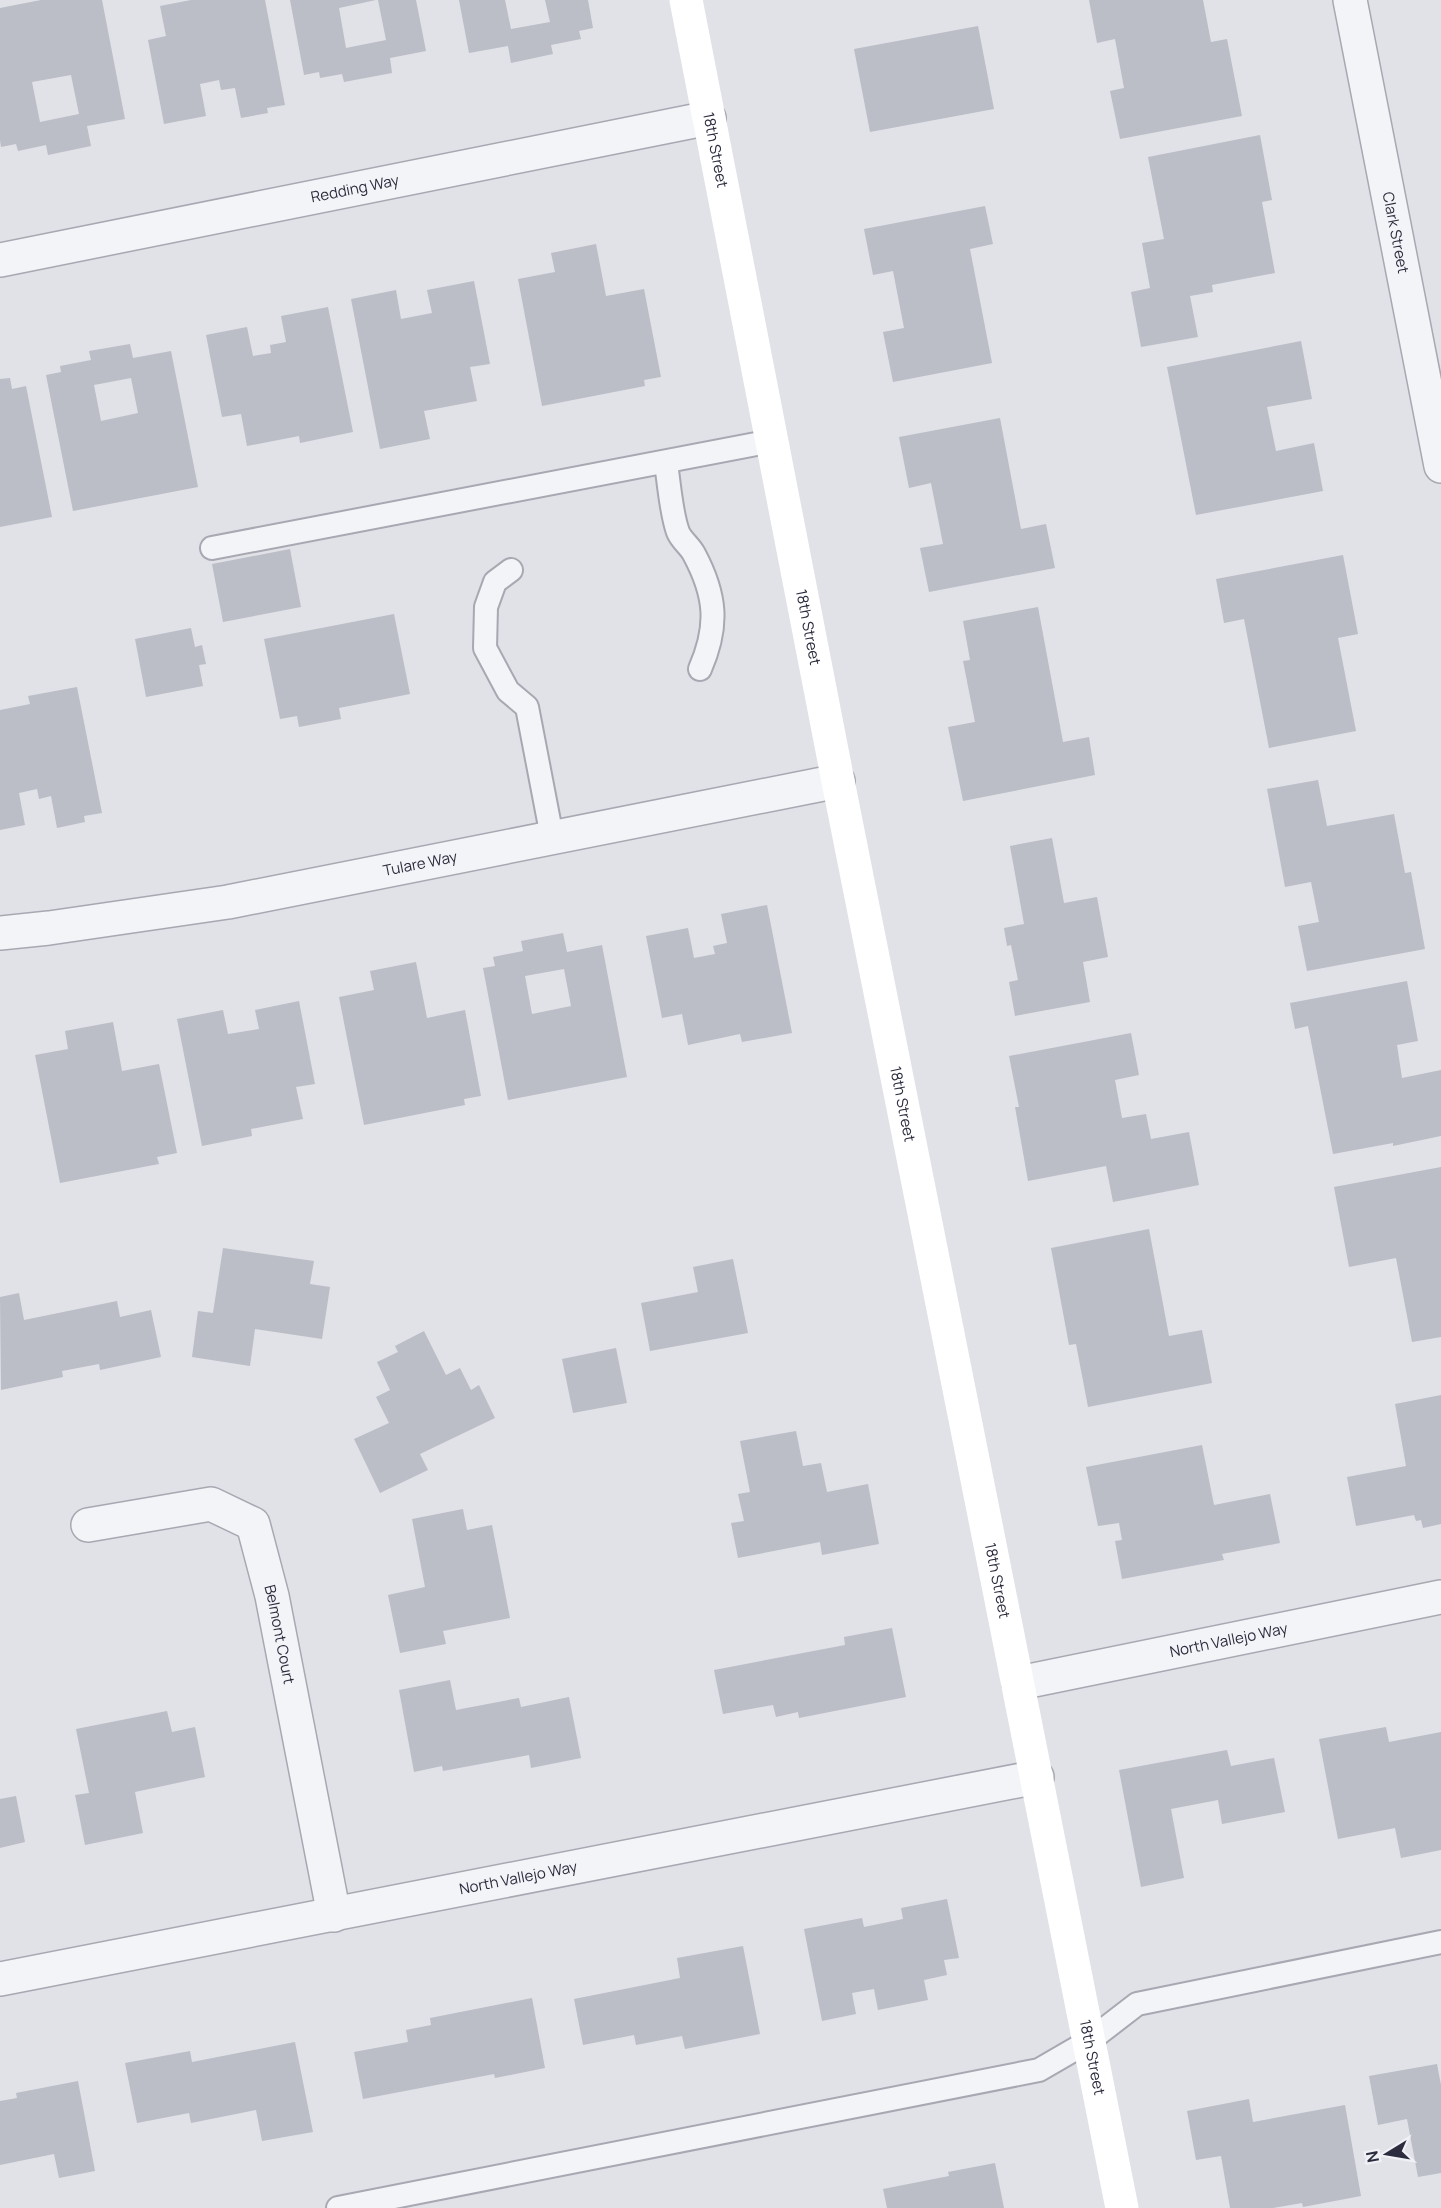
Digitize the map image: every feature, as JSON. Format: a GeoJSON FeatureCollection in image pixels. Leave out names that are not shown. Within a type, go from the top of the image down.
{"type":"FeatureCollection","features":[{"type":"Feature","properties":{"kind":"main road","name":"18th Street"},"geometry":{"type":"LineString","coordinates":[[686,0],[838,781],[1122,2208]]}},
{"type":"Feature","properties":{"kind":"street","name":"Clark Street"},"geometry":{"type":"LineString","coordinates":[[1350,0],[1428,321],[1441,466]]}},
{"type":"Feature","properties":{"kind":"street","name":"Redding Way"},"geometry":{"type":"LineString","coordinates":[[0,260],[709,118]]}},
{"type":"Feature","properties":{"kind":"street","name":"Tulare Way"},"geometry":{"type":"LineString","coordinates":[[0,933],[228,902],[838,781]]}},
{"type":"Feature","properties":{"kind":"street","name":"Belmont Court"},"geometry":{"type":"LineString","coordinates":[[88,1525],[211,1504],[253,1524],[272,1596],[333,1915]]}},
{"type":"Feature","properties":{"kind":"street","name":"North Vallejo Way"},"geometry":{"type":"LineString","coordinates":[[1018,1683],[1441,1597]]}},
{"type":"Feature","properties":{"kind":"street","name":"North Vallejo Way"},"geometry":{"type":"LineString","coordinates":[[0,1979],[1037,1777]]}},
{"type":"Feature","properties":{"kind":"lane"},"geometry":{"type":"LineString","coordinates":[[212,548],[772,441]]}},
{"type":"Feature","properties":{"kind":"lane"},"geometry":{"type":"LineString","coordinates":[[666,463],[678,534],[691,546],[705,573],[713,600],[714,621],[709,650],[700,669]]}},
{"type":"Feature","properties":{"kind":"lane"},"geometry":{"type":"LineString","coordinates":[[511,570],[495,582],[486,607],[485,648],[508,691],[527,707],[552,837]]}},
{"type":"Feature","properties":{"kind":"lane"},"geometry":{"type":"LineString","coordinates":[[338,2208],[1039,2070],[1089,2041],[1137,2004],[1441,1942]]}},
{"type":"Feature","properties":{"kind":"building"},"geometry":{"type":"Polygon","coordinates":[[[41,0],[102,0],[125,119],[87,126],[91,146],[48,155],[46,145],[18,151],[16,144],[1,147],[0,8],[41,0]],[[71,75],[32,82],[40,122],[79,114],[71,75]]]}},
{"type":"Feature","properties":{"kind":"building"},"geometry":{"type":"Polygon","coordinates":[[[191,0],[265,0],[285,105],[267,108],[268,113],[241,118],[235,88],[221,90],[219,80],[200,84],[206,116],[164,124],[148,40],[166,36],[160,6],[191,0]]]}},
{"type":"Feature","properties":{"kind":"building"},"geometry":{"type":"Polygon","coordinates":[[[290,0],[376,0],[339,8],[346,48],[386,40],[378,0],[416,0],[426,51],[390,58],[392,73],[344,82],[342,74],[320,78],[319,72],[304,75],[290,0]]]}},
{"type":"Feature","properties":{"kind":"building"},"geometry":{"type":"Polygon","coordinates":[[[459,0],[505,0],[511,29],[550,22],[545,0],[588,0],[593,28],[579,31],[581,39],[551,45],[553,54],[511,63],[508,46],[469,53],[459,0]]]}},
{"type":"Feature","properties":{"kind":"building"},"geometry":{"type":"Polygon","coordinates":[[[1089,0],[1203,0],[1211,42],[1227,39],[1242,116],[1120,139],[1110,91],[1124,88],[1115,39],[1097,43],[1089,0]]]}},
{"type":"Feature","properties":{"kind":"building"},"geometry":{"type":"Polygon","coordinates":[[[978,26],[994,109],[870,132],[854,49],[978,26]]]}},
{"type":"Feature","properties":{"kind":"building"},"geometry":{"type":"Polygon","coordinates":[[[1260,135],[1272,200],[1262,202],[1275,273],[1212,285],[1213,292],[1190,296],[1198,337],[1141,347],[1131,292],[1150,288],[1142,243],[1164,239],[1148,157],[1260,135]]]}},
{"type":"Feature","properties":{"kind":"building"},"geometry":{"type":"Polygon","coordinates":[[[985,206],[993,244],[970,249],[992,363],[893,382],[883,332],[904,328],[893,271],[873,275],[864,229],[985,206]]]}},
{"type":"Feature","properties":{"kind":"building"},"geometry":{"type":"Polygon","coordinates":[[[596,244],[606,296],[644,289],[661,377],[644,380],[645,386],[542,406],[518,279],[555,272],[551,253],[596,244]]]}},
{"type":"Feature","properties":{"kind":"building"},"geometry":{"type":"Polygon","coordinates":[[[474,281],[490,364],[470,367],[477,401],[424,411],[430,439],[380,449],[351,299],[396,290],[401,319],[432,313],[427,290],[474,281]]]}},
{"type":"Feature","properties":{"kind":"building"},"geometry":{"type":"Polygon","coordinates":[[[328,307],[353,432],[300,443],[299,436],[247,446],[241,414],[222,417],[206,335],[247,327],[253,356],[271,353],[270,345],[286,342],[281,316],[328,307]]]}},
{"type":"Feature","properties":{"kind":"building"},"geometry":{"type":"Polygon","coordinates":[[[1301,341],[1312,399],[1267,407],[1276,451],[1314,443],[1323,491],[1196,515],[1167,367],[1301,341]]]}},
{"type":"Feature","properties":{"kind":"building"},"geometry":{"type":"Polygon","coordinates":[[[130,344],[133,358],[171,351],[198,487],[73,511],[46,375],[61,372],[60,366],[91,360],[89,351],[130,344]],[[131,378],[94,385],[101,421],[138,413],[131,378]]]}},
{"type":"Feature","properties":{"kind":"building"},"geometry":{"type":"Polygon","coordinates":[[[10,378],[12,389],[26,386],[52,517],[0,527],[0,379],[10,378]]]}},
{"type":"Feature","properties":{"kind":"building"},"geometry":{"type":"Polygon","coordinates":[[[1000,418],[1021,529],[1046,524],[1055,568],[929,592],[920,548],[943,544],[931,483],[909,488],[899,437],[1000,418]]]}},
{"type":"Feature","properties":{"kind":"building"},"geometry":{"type":"Polygon","coordinates":[[[290,549],[301,607],[223,622],[212,564],[290,549]]]}},
{"type":"Feature","properties":{"kind":"building"},"geometry":{"type":"Polygon","coordinates":[[[1343,555],[1358,634],[1338,638],[1356,731],[1269,748],[1244,619],[1224,623],[1216,579],[1343,555]]]}},
{"type":"Feature","properties":{"kind":"building"},"geometry":{"type":"Polygon","coordinates":[[[1038,607],[1063,742],[1089,737],[1095,775],[963,801],[948,727],[975,722],[963,661],[970,660],[963,621],[1038,607]]]}},
{"type":"Feature","properties":{"kind":"building"},"geometry":{"type":"Polygon","coordinates":[[[394,614],[410,694],[339,708],[341,719],[299,727],[297,716],[280,719],[264,639],[394,614]]]}},
{"type":"Feature","properties":{"kind":"building"},"geometry":{"type":"Polygon","coordinates":[[[191,628],[195,647],[202,645],[206,664],[199,665],[203,686],[146,697],[135,639],[191,628]]]}},
{"type":"Feature","properties":{"kind":"building"},"geometry":{"type":"Polygon","coordinates":[[[77,687],[102,813],[84,816],[85,822],[57,828],[51,796],[39,799],[37,789],[19,793],[25,825],[0,830],[0,710],[30,704],[28,696],[77,687]]]}},
{"type":"Feature","properties":{"kind":"building"},"geometry":{"type":"Polygon","coordinates":[[[1318,780],[1327,826],[1394,814],[1405,873],[1411,872],[1425,949],[1307,971],[1298,926],[1319,922],[1311,882],[1285,887],[1267,789],[1318,780]]]}},
{"type":"Feature","properties":{"kind":"building"},"geometry":{"type":"Polygon","coordinates":[[[1052,838],[1064,903],[1097,897],[1108,957],[1083,962],[1090,1002],[1015,1016],[1009,982],[1018,980],[1011,945],[1007,946],[1004,928],[1024,924],[1010,846],[1052,838]]]}},
{"type":"Feature","properties":{"kind":"building"},"geometry":{"type":"Polygon","coordinates":[[[767,905],[792,1033],[742,1042],[740,1034],[688,1045],[682,1014],[662,1018],[646,936],[688,928],[694,958],[715,954],[713,946],[727,943],[721,914],[767,905]]]}},
{"type":"Feature","properties":{"kind":"building"},"geometry":{"type":"Polygon","coordinates":[[[563,933],[567,952],[602,945],[627,1077],[508,1100],[483,968],[495,966],[493,957],[523,951],[521,941],[563,933]],[[564,969],[525,976],[532,1014],[571,1006],[564,969]]]}},
{"type":"Feature","properties":{"kind":"building"},"geometry":{"type":"Polygon","coordinates":[[[416,962],[427,1018],[465,1010],[481,1096],[464,1099],[465,1105],[364,1125],[339,997],[374,990],[370,971],[416,962]]]}},
{"type":"Feature","properties":{"kind":"building"},"geometry":{"type":"Polygon","coordinates":[[[1407,981],[1418,1041],[1397,1045],[1402,1078],[1441,1070],[1441,1136],[1393,1146],[1393,1143],[1333,1154],[1308,1026],[1295,1029],[1290,1003],[1407,981]]]}},
{"type":"Feature","properties":{"kind":"building"},"geometry":{"type":"Polygon","coordinates":[[[299,1001],[315,1084],[296,1087],[303,1119],[251,1129],[252,1136],[202,1146],[177,1019],[223,1010],[228,1034],[259,1029],[255,1010],[299,1001]]]}},
{"type":"Feature","properties":{"kind":"building"},"geometry":{"type":"Polygon","coordinates":[[[113,1022],[122,1071],[159,1064],[177,1153],[157,1157],[159,1164],[60,1183],[35,1055],[68,1049],[65,1031],[113,1022]]]}},
{"type":"Feature","properties":{"kind":"building"},"geometry":{"type":"Polygon","coordinates":[[[1131,1033],[1139,1075],[1115,1080],[1122,1118],[1146,1114],[1151,1139],[1189,1132],[1199,1185],[1113,1202],[1106,1166],[1028,1181],[1015,1107],[1019,1107],[1009,1056],[1131,1033]]]}},
{"type":"Feature","properties":{"kind":"building"},"geometry":{"type":"Polygon","coordinates":[[[1441,1167],[1441,1337],[1412,1342],[1396,1258],[1349,1267],[1334,1187],[1441,1167]]]}},
{"type":"Feature","properties":{"kind":"building"},"geometry":{"type":"Polygon","coordinates":[[[1149,1229],[1169,1336],[1202,1330],[1212,1383],[1088,1407],[1076,1344],[1069,1345],[1051,1248],[1149,1229]]]}},
{"type":"Feature","properties":{"kind":"building"},"geometry":{"type":"Polygon","coordinates":[[[223,1248],[314,1261],[310,1284],[330,1287],[322,1339],[255,1329],[250,1366],[192,1357],[198,1311],[213,1313],[223,1248]]]}},
{"type":"Feature","properties":{"kind":"building"},"geometry":{"type":"Polygon","coordinates":[[[733,1259],[748,1333],[650,1351],[641,1303],[698,1292],[693,1267],[733,1259]]]}},
{"type":"Feature","properties":{"kind":"building"},"geometry":{"type":"Polygon","coordinates":[[[19,1293],[24,1320],[117,1301],[120,1317],[151,1310],[161,1357],[100,1370],[99,1364],[62,1371],[63,1377],[1,1390],[0,1297],[19,1293]]]}},
{"type":"Feature","properties":{"kind":"building"},"geometry":{"type":"Polygon","coordinates":[[[424,1331],[446,1375],[460,1368],[471,1390],[479,1385],[495,1418],[420,1454],[428,1470],[380,1493],[354,1439],[389,1423],[376,1397],[390,1390],[377,1362],[398,1352],[395,1346],[424,1331]]]}},
{"type":"Feature","properties":{"kind":"building"},"geometry":{"type":"Polygon","coordinates":[[[616,1348],[627,1403],[573,1413],[562,1359],[616,1348]]]}},
{"type":"Feature","properties":{"kind":"building"},"geometry":{"type":"Polygon","coordinates":[[[1441,1395],[1441,1524],[1423,1528],[1421,1520],[1416,1521],[1414,1515],[1356,1526],[1347,1477],[1406,1466],[1395,1404],[1441,1395]]]}},
{"type":"Feature","properties":{"kind":"building"},"geometry":{"type":"Polygon","coordinates":[[[796,1431],[803,1466],[821,1463],[827,1492],[868,1484],[879,1544],[822,1555],[820,1542],[738,1558],[731,1523],[744,1521],[738,1494],[750,1492],[740,1441],[796,1431]]]}},
{"type":"Feature","properties":{"kind":"building"},"geometry":{"type":"Polygon","coordinates":[[[1202,1445],[1214,1505],[1270,1494],[1280,1543],[1222,1554],[1224,1560],[1122,1579],[1115,1541],[1122,1540],[1119,1523],[1098,1526],[1086,1467],[1202,1445]]]}},
{"type":"Feature","properties":{"kind":"building"},"geometry":{"type":"Polygon","coordinates":[[[463,1509],[467,1530],[492,1525],[510,1618],[443,1631],[446,1644],[400,1653],[388,1595],[425,1587],[412,1519],[463,1509]]]}},
{"type":"Feature","properties":{"kind":"building"},"geometry":{"type":"Polygon","coordinates":[[[892,1628],[906,1697],[799,1718],[798,1712],[776,1717],[773,1705],[723,1714],[714,1670],[845,1645],[844,1637],[892,1628]]]}},
{"type":"Feature","properties":{"kind":"building"},"geometry":{"type":"Polygon","coordinates":[[[450,1680],[456,1710],[519,1698],[521,1707],[569,1697],[581,1758],[531,1768],[529,1755],[443,1771],[442,1766],[414,1772],[399,1690],[450,1680]]]}},
{"type":"Feature","properties":{"kind":"building"},"geometry":{"type":"Polygon","coordinates":[[[167,1711],[172,1732],[195,1727],[205,1777],[135,1792],[143,1833],[85,1845],[75,1795],[89,1793],[76,1729],[167,1711]]]}},
{"type":"Feature","properties":{"kind":"building"},"geometry":{"type":"Polygon","coordinates":[[[1386,1727],[1389,1742],[1441,1732],[1441,1850],[1401,1858],[1395,1828],[1338,1839],[1319,1739],[1386,1727]]]}},
{"type":"Feature","properties":{"kind":"building"},"geometry":{"type":"Polygon","coordinates":[[[1227,1750],[1231,1766],[1274,1758],[1285,1812],[1222,1824],[1218,1800],[1171,1809],[1184,1878],[1141,1887],[1119,1770],[1227,1750]]]}},
{"type":"Feature","properties":{"kind":"building"},"geometry":{"type":"Polygon","coordinates":[[[16,1796],[25,1842],[0,1848],[0,1799],[16,1796]]]}},
{"type":"Feature","properties":{"kind":"building"},"geometry":{"type":"Polygon","coordinates":[[[947,1899],[959,1958],[944,1960],[947,1975],[924,1980],[928,2000],[878,2010],[874,1989],[852,1993],[856,2014],[822,2021],[804,1929],[862,1918],[864,1927],[903,1919],[901,1908],[947,1899]]]}},
{"type":"Feature","properties":{"kind":"building"},"geometry":{"type":"Polygon","coordinates":[[[743,1946],[760,2034],[685,2049],[682,2036],[636,2045],[634,2035],[583,2045],[574,1999],[680,1978],[677,1958],[743,1946]]]}},
{"type":"Feature","properties":{"kind":"building"},"geometry":{"type":"Polygon","coordinates":[[[532,1998],[545,2068],[495,2078],[494,2074],[363,2099],[354,2052],[408,2042],[406,2030],[431,2025],[430,2018],[532,1998]]]}},
{"type":"Feature","properties":{"kind":"building"},"geometry":{"type":"Polygon","coordinates":[[[295,2042],[313,2132],[262,2141],[256,2110],[191,2123],[189,2113],[137,2123],[125,2063],[190,2051],[192,2062],[295,2042]]]}},
{"type":"Feature","properties":{"kind":"building"},"geometry":{"type":"Polygon","coordinates":[[[1437,2064],[1441,2085],[1441,2173],[1418,2177],[1407,2119],[1378,2125],[1369,2076],[1437,2064]]]}},
{"type":"Feature","properties":{"kind":"building"},"geometry":{"type":"Polygon","coordinates":[[[78,2081],[95,2171],[59,2178],[54,2154],[0,2165],[0,2101],[17,2098],[16,2093],[78,2081]]]}},
{"type":"Feature","properties":{"kind":"building"},"geometry":{"type":"Polygon","coordinates":[[[1249,2099],[1253,2122],[1345,2105],[1361,2196],[1303,2207],[1302,2203],[1273,2208],[1230,2208],[1221,2156],[1196,2160],[1187,2111],[1249,2099]]]}},
{"type":"Feature","properties":{"kind":"building"},"geometry":{"type":"Polygon","coordinates":[[[995,2163],[1004,2208],[887,2208],[883,2189],[949,2176],[948,2172],[995,2163]]]}}]}
